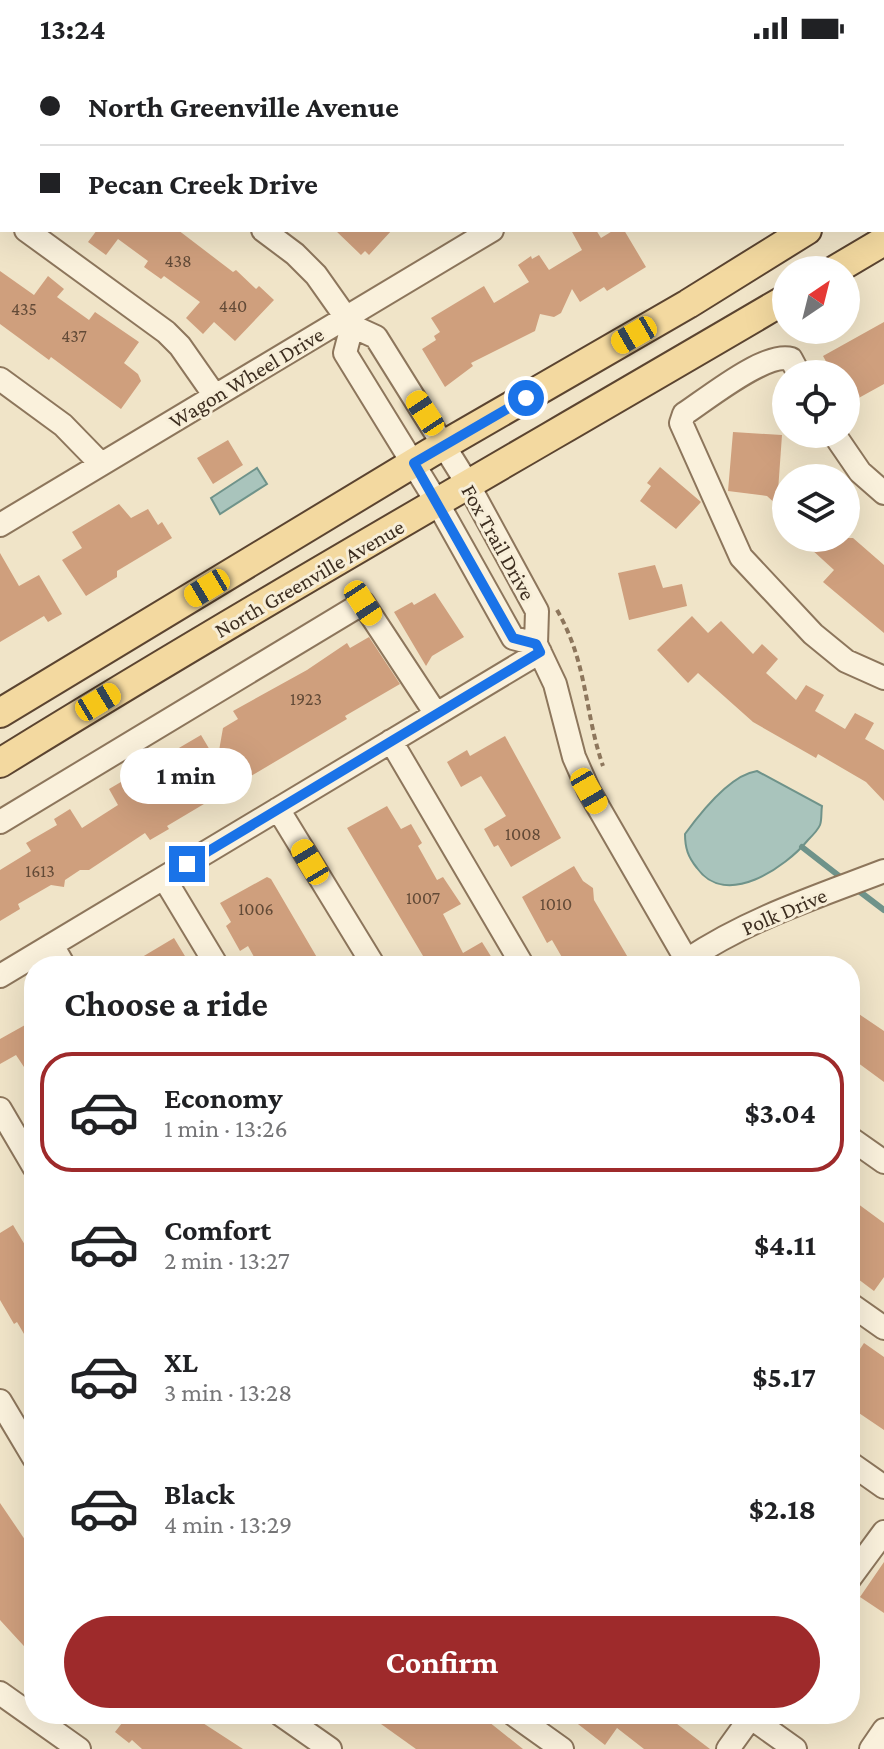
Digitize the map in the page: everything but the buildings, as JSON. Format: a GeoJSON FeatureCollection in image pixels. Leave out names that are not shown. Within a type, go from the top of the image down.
{"type":"FeatureCollection","features":[{"type":"Feature","properties":{"kind":"main road","name":"North Greenville Avenue"},"geometry":{"type":"LineString","coordinates":[[0,713],[804,232]]}},
{"type":"Feature","properties":{"kind":"main road"},"geometry":{"type":"LineString","coordinates":[[859,256],[884,241]]}},
{"type":"Feature","properties":{"kind":"main road","name":"North Greenville Avenue"},"geometry":{"type":"LineString","coordinates":[[0,763],[172,657],[772,307]]}},
{"type":"Feature","properties":{"kind":"street"},"geometry":{"type":"LineString","coordinates":[[29,232],[166,332],[180,346],[215,396]]}},
{"type":"Feature","properties":{"kind":"street","name":"Fox Trail Drive"},"geometry":{"type":"LineString","coordinates":[[266,232],[316,275],[349,321],[376,337],[469,486],[537,611],[538,648],[555,684],[574,757],[589,791],[685,956]]}},
{"type":"Feature","properties":{"kind":"street","name":"Wagon Wheel Drive"},"geometry":{"type":"LineString","coordinates":[[0,525],[215,396],[349,321],[467,236]]}},
{"type":"Feature","properties":{"kind":"street","name":"Fox Trail Drive"},"geometry":{"type":"LineString","coordinates":[[349,321],[345,353],[414,463],[513,638],[538,648]]}},
{"type":"Feature","properties":{"kind":"street"},"geometry":{"type":"LineString","coordinates":[[792,360],[782,356],[759,365],[684,414],[681,423],[741,557],[813,634],[846,661],[884,678]]}},
{"type":"Feature","properties":{"kind":"street"},"geometry":{"type":"LineString","coordinates":[[0,379],[63,425],[101,464]]}},
{"type":"Feature","properties":{"kind":"street"},"geometry":{"type":"LineString","coordinates":[[844,448],[860,472],[884,493]]}},
{"type":"Feature","properties":{"kind":"street"},"geometry":{"type":"LineString","coordinates":[[0,822],[363,603],[436,714]]}},
{"type":"Feature","properties":{"kind":"street"},"geometry":{"type":"LineString","coordinates":[[34,956],[436,714],[538,648]]}},
{"type":"Feature","properties":{"kind":"street"},"geometry":{"type":"LineString","coordinates":[[391,741],[517,956]]}},
{"type":"Feature","properties":{"kind":"street"},"geometry":{"type":"LineString","coordinates":[[278,809],[368,956]]}},
{"type":"Feature","properties":{"kind":"street","name":"Polk Drive"},"geometry":{"type":"LineString","coordinates":[[700,956],[759,918],[884,871]]}},
{"type":"Feature","properties":{"kind":"street"},"geometry":{"type":"LineString","coordinates":[[164,878],[211,956]]}},
{"type":"Feature","properties":{"kind":"street"},"geometry":{"type":"LineString","coordinates":[[52,945],[58,956]]}},
{"type":"Feature","properties":{"kind":"street"},"geometry":{"type":"LineString","coordinates":[[0,976],[24,962]]}},
{"type":"Feature","properties":{"kind":"street"},"geometry":{"type":"LineString","coordinates":[[0,1109],[24,1150]]}},
{"type":"Feature","properties":{"kind":"street"},"geometry":{"type":"LineString","coordinates":[[860,1145],[884,1162]]}},
{"type":"Feature","properties":{"kind":"street"},"geometry":{"type":"LineString","coordinates":[[860,1311],[884,1328]]}},
{"type":"Feature","properties":{"kind":"street"},"geometry":{"type":"LineString","coordinates":[[0,1401],[24,1441]]}},
{"type":"Feature","properties":{"kind":"street"},"geometry":{"type":"LineString","coordinates":[[860,1470],[884,1487]]}},
{"type":"Feature","properties":{"kind":"street"},"geometry":{"type":"LineString","coordinates":[[860,1564],[884,1532]]}},
{"type":"Feature","properties":{"kind":"street"},"geometry":{"type":"LineString","coordinates":[[0,1693],[24,1710]]}},
{"type":"Feature","properties":{"kind":"street"},"geometry":{"type":"LineString","coordinates":[[44,1724],[79,1749]]}},
{"type":"Feature","properties":{"kind":"street"},"geometry":{"type":"LineString","coordinates":[[294,1724],[330,1749]]}},
{"type":"Feature","properties":{"kind":"street"},"geometry":{"type":"LineString","coordinates":[[527,1724],[562,1749]]}},
{"type":"Feature","properties":{"kind":"street"},"geometry":{"type":"LineString","coordinates":[[728,1749],[743,1724]]}},
{"type":"Feature","properties":{"kind":"street"},"geometry":{"type":"LineString","coordinates":[[759,1724],[795,1749]]}},
{"type":"Feature","properties":{"kind":"street"},"geometry":{"type":"LineString","coordinates":[[871,1749],[884,1730]]}},
{"type":"Feature","properties":{"kind":"path"},"geometry":{"type":"LineString","coordinates":[[555,607],[575,647],[584,675],[596,747],[605,771]]}},
{"type":"Feature","properties":{"kind":"water"},"geometry":{"type":"Polygon","coordinates":[[[257,468],[267,484],[220,514],[211,498],[257,468]]]}},
{"type":"Feature","properties":{"kind":"water"},"geometry":{"type":"Polygon","coordinates":[[[757,771],[822,806],[820,825],[785,862],[755,880],[723,885],[709,880],[689,856],[685,834],[727,787],[757,771]]]}},
{"type":"Feature","properties":{"kind":"waterway"},"geometry":{"type":"LineString","coordinates":[[802,847],[843,879]]}},
{"type":"Feature","properties":{"kind":"waterway"},"geometry":{"type":"LineString","coordinates":[[855,888],[884,910]]}},
{"type":"Feature","properties":{"kind":"route"},"geometry":{"type":"LineString","coordinates":[[187,864],[540,652],[536,644],[513,638],[414,463],[526,398]]}}]}
